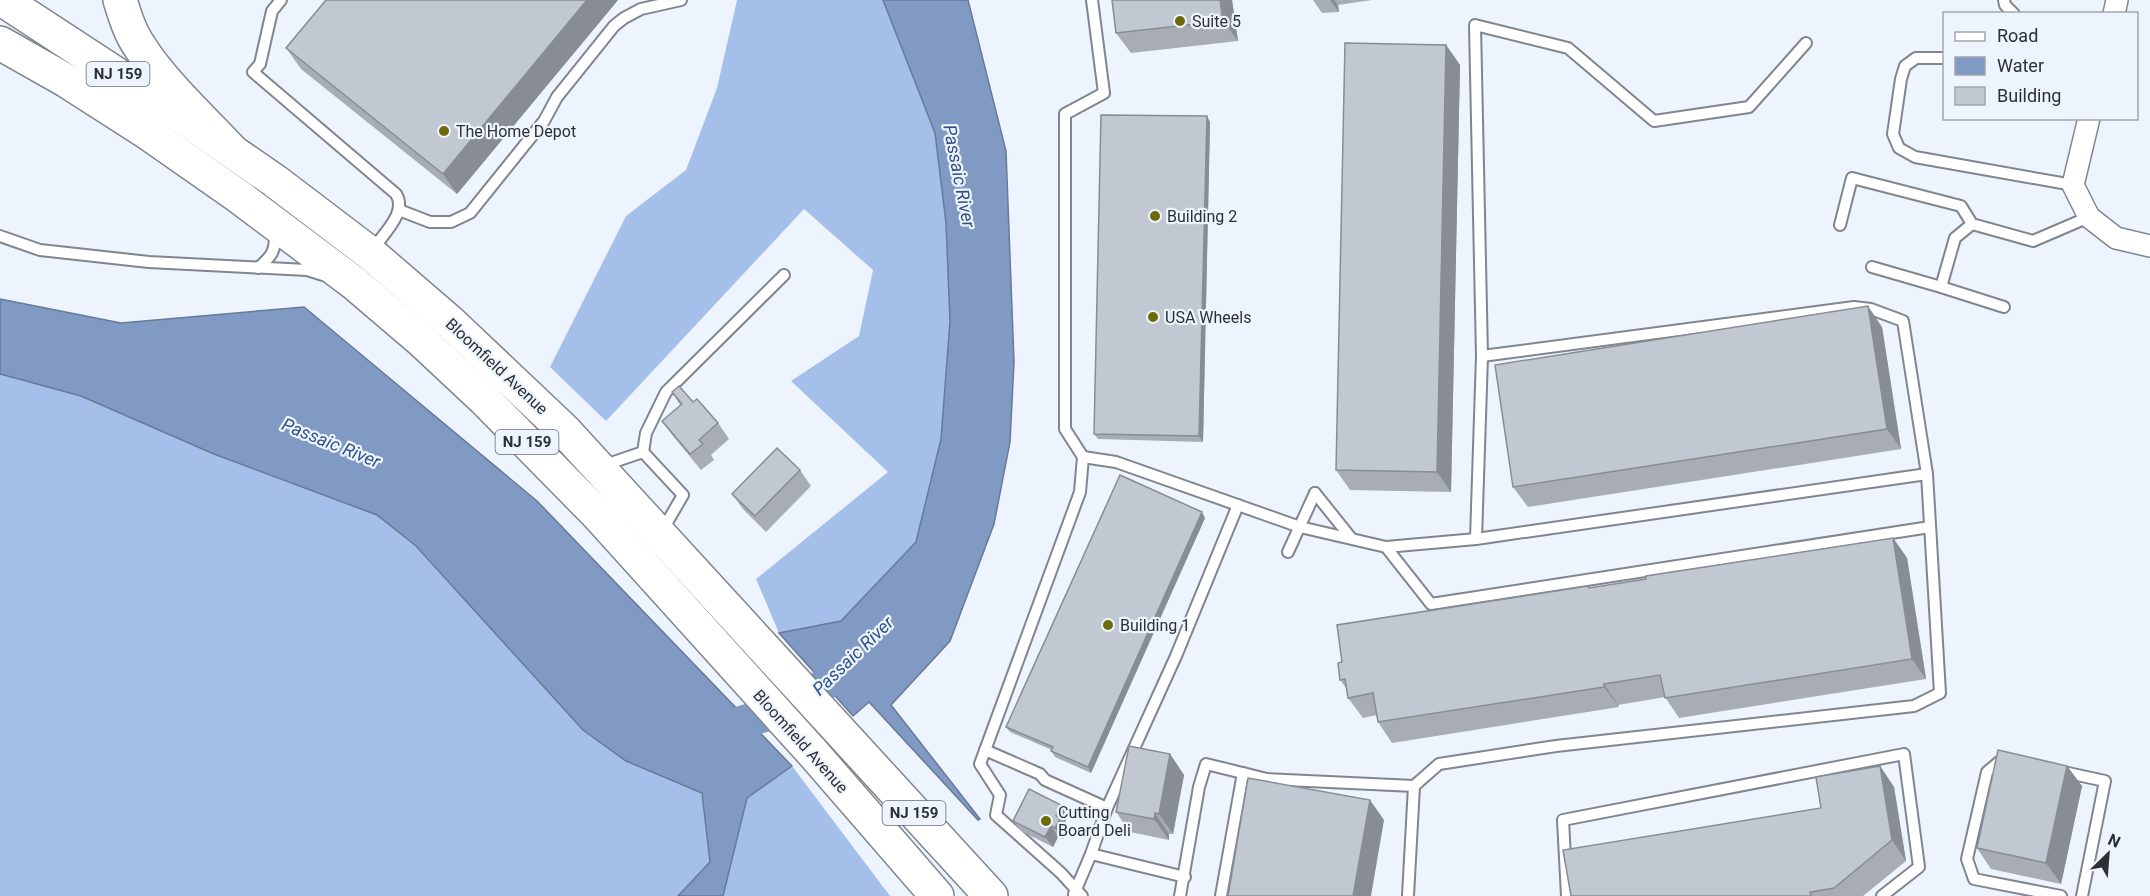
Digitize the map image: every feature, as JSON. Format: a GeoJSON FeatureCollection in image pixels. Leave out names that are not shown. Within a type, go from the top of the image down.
{"type":"FeatureCollection","features":[{"type":"Feature","properties":{"kind":"main road","name":"Bloomfield Avenue"},"geometry":{"type":"LineString","coordinates":[[3,0],[275,181],[370,254],[451,322],[512,379],[599,467],[991,896]]}},
{"type":"Feature","properties":{"kind":"main road"},"geometry":{"type":"LineString","coordinates":[[120,0],[128,24],[151,63],[232,151]]}},
{"type":"Feature","properties":{"kind":"main road","name":"Bloomfield Avenue"},"geometry":{"type":"LineString","coordinates":[[0,43],[67,81],[145,131],[354,283],[422,341],[598,514],[813,753],[936,896]]}},
{"type":"Feature","properties":{"kind":"main road"},"geometry":{"type":"LineString","coordinates":[[354,283],[370,254]]}},
{"type":"Feature","properties":{"kind":"street"},"geometry":{"type":"LineString","coordinates":[[2089,120],[2073,184],[2089,217],[2116,238],[2150,246]]}},
{"type":"Feature","properties":{"kind":"lane"},"geometry":{"type":"LineString","coordinates":[[281,0],[272,11],[260,64],[253,72],[396,194],[400,203],[399,210],[370,254]]}},
{"type":"Feature","properties":{"kind":"lane"},"geometry":{"type":"LineString","coordinates":[[399,210],[430,222],[451,222],[470,213],[544,121],[556,97],[614,26],[641,9],[681,0]]}},
{"type":"Feature","properties":{"kind":"lane"},"geometry":{"type":"LineString","coordinates":[[1077,894],[1061,873],[996,815],[1000,795],[980,764],[1080,492],[1083,457],[1065,429],[1065,114],[1104,93],[1092,0]]}},
{"type":"Feature","properties":{"kind":"lane"},"geometry":{"type":"LineString","coordinates":[[1476,539],[1482,356],[1475,25],[1568,48],[1654,120],[1749,107],[1806,43]]}},
{"type":"Feature","properties":{"kind":"lane"},"geometry":{"type":"LineString","coordinates":[[1943,58],[1916,58],[1905,66],[1893,134],[1899,148],[1914,157],[2073,184]]}},
{"type":"Feature","properties":{"kind":"lane"},"geometry":{"type":"LineString","coordinates":[[1840,225],[1852,178],[1961,206],[1972,224],[2033,241],[2089,217]]}},
{"type":"Feature","properties":{"kind":"lane"},"geometry":{"type":"LineString","coordinates":[[258,267],[271,256],[275,248],[270,220]]}},
{"type":"Feature","properties":{"kind":"lane"},"geometry":{"type":"LineString","coordinates":[[1941,287],[1955,238],[1972,224]]}},
{"type":"Feature","properties":{"kind":"lane"},"geometry":{"type":"LineString","coordinates":[[0,236],[40,250],[149,262],[307,270],[354,283]]}},
{"type":"Feature","properties":{"kind":"lane"},"geometry":{"type":"LineString","coordinates":[[1872,267],[2004,307]]}},
{"type":"Feature","properties":{"kind":"lane"},"geometry":{"type":"LineString","coordinates":[[643,452],[646,432],[666,392],[784,275]]}},
{"type":"Feature","properties":{"kind":"lane"},"geometry":{"type":"LineString","coordinates":[[1180,896],[1199,787],[1206,764],[1267,779],[1414,786],[1439,764],[1556,746],[1914,706],[1940,693],[1927,474],[1903,321],[1871,309],[1854,307],[1482,356]]}},
{"type":"Feature","properties":{"kind":"lane"},"geometry":{"type":"LineString","coordinates":[[599,467],[643,452]]}},
{"type":"Feature","properties":{"kind":"lane"},"geometry":{"type":"LineString","coordinates":[[643,452],[683,495],[660,534]]}},
{"type":"Feature","properties":{"kind":"lane"},"geometry":{"type":"LineString","coordinates":[[1083,457],[1116,462],[1300,527],[1386,547],[1476,539],[1927,474]]}},
{"type":"Feature","properties":{"kind":"lane"},"geometry":{"type":"LineString","coordinates":[[1288,552],[1315,493],[1351,538]]}},
{"type":"Feature","properties":{"kind":"lane"},"geometry":{"type":"LineString","coordinates":[[1077,894],[1107,808],[1176,656],[1238,505]]}},
{"type":"Feature","properties":{"kind":"lane"},"geometry":{"type":"LineString","coordinates":[[1386,547],[1431,604],[1930,527]]}},
{"type":"Feature","properties":{"kind":"lane"},"geometry":{"type":"LineString","coordinates":[[985,750],[1040,774],[1045,780],[1107,808]]}},
{"type":"Feature","properties":{"kind":"lane"},"geometry":{"type":"LineString","coordinates":[[1567,896],[1563,820],[1904,754],[1919,867],[1882,896]]}},
{"type":"Feature","properties":{"kind":"lane"},"geometry":{"type":"LineString","coordinates":[[2013,761],[1999,762],[1987,772],[1967,859],[1974,879],[2061,896]]}},
{"type":"Feature","properties":{"kind":"lane"},"geometry":{"type":"LineString","coordinates":[[2047,768],[2105,781],[2082,896]]}},
{"type":"Feature","properties":{"kind":"lane"},"geometry":{"type":"LineString","coordinates":[[1221,896],[1243,773]]}},
{"type":"Feature","properties":{"kind":"lane"},"geometry":{"type":"LineString","coordinates":[[1408,896],[1414,786]]}},
{"type":"Feature","properties":{"kind":"lane"},"geometry":{"type":"LineString","coordinates":[[1091,854],[1185,877]]}},
{"type":"Feature","properties":{"kind":"shaded area"},"geometry":{"type":"Polygon","coordinates":[[[737,0],[883,0],[935,133],[946,223],[950,321],[941,439],[916,542],[841,621],[779,633],[756,579],[888,472],[791,381],[859,336],[873,270],[804,209],[606,421],[550,367],[626,216],[686,170],[717,88],[737,0]]]}},
{"type":"Feature","properties":{"kind":"shaded area"},"geometry":{"type":"Polygon","coordinates":[[[0,374],[81,396],[214,454],[377,515],[416,546],[626,761],[702,793],[710,862],[678,896],[0,896],[0,374]]]}},
{"type":"Feature","properties":{"kind":"shaded area"},"geometry":{"type":"Polygon","coordinates":[[[792,766],[890,896],[723,896],[747,797],[792,766]]]}},
{"type":"Feature","properties":{"kind":"water"},"geometry":{"type":"Polygon","coordinates":[[[883,0],[968,0],[1006,151],[1014,362],[1010,442],[994,524],[950,641],[891,705],[980,819],[978,820],[869,702],[853,716],[779,633],[841,621],[916,542],[941,439],[950,321],[946,223],[935,133],[883,0]]]}},
{"type":"Feature","properties":{"kind":"water"},"geometry":{"type":"Polygon","coordinates":[[[0,299],[121,323],[304,307],[537,501],[792,766],[747,798],[723,896],[678,896],[710,862],[702,793],[626,761],[583,730],[416,546],[377,515],[214,454],[81,396],[0,374],[0,299]]]}},
{"type":"Feature","properties":{"kind":"building","name":"The Home Depot"},"geometry":{"type":"Polygon","coordinates":[[[326,0],[587,0],[443,174],[286,48],[326,0]]]}},
{"type":"Feature","properties":{"kind":"building"},"geometry":{"type":"Polygon","coordinates":[[[1112,0],[1220,0],[1223,21],[1116,33],[1112,0]]]}},
{"type":"Feature","properties":{"kind":"building"},"geometry":{"type":"Polygon","coordinates":[[[1345,43],[1446,45],[1437,472],[1336,470],[1345,43]]]}},
{"type":"Feature","properties":{"kind":"building","name":"Building 2"},"geometry":{"type":"Polygon","coordinates":[[[1101,115],[1207,116],[1199,436],[1094,434],[1101,115]]]}},
{"type":"Feature","properties":{"kind":"building"},"geometry":{"type":"Polygon","coordinates":[[[1868,306],[1887,429],[1513,487],[1495,365],[1868,306]]]}},
{"type":"Feature","properties":{"kind":"building"},"geometry":{"type":"Polygon","coordinates":[[[679,386],[693,402],[697,399],[718,423],[699,440],[703,444],[690,454],[662,421],[682,404],[672,392],[679,386]]]}},
{"type":"Feature","properties":{"kind":"building"},"geometry":{"type":"Polygon","coordinates":[[[777,448],[800,470],[755,516],[732,494],[777,448]]]}},
{"type":"Feature","properties":{"kind":"building","name":"Building 1"},"geometry":{"type":"Polygon","coordinates":[[[1120,475],[1202,512],[1088,767],[1051,751],[1053,747],[1006,727],[1120,475]]]}},
{"type":"Feature","properties":{"kind":"building"},"geometry":{"type":"Polygon","coordinates":[[[1893,538],[1912,659],[1665,698],[1660,675],[1604,684],[1604,687],[1378,722],[1373,693],[1348,698],[1345,679],[1340,680],[1338,663],[1342,662],[1337,625],[1588,586],[1589,588],[1646,579],[1646,576],[1893,538]]]}},
{"type":"Feature","properties":{"kind":"building"},"geometry":{"type":"Polygon","coordinates":[[[1129,746],[1170,754],[1159,814],[1155,813],[1154,819],[1116,812],[1129,746]]]}},
{"type":"Feature","properties":{"kind":"building"},"geometry":{"type":"Polygon","coordinates":[[[1998,750],[2067,766],[2046,863],[1977,848],[1998,750]]]}},
{"type":"Feature","properties":{"kind":"building"},"geometry":{"type":"Polygon","coordinates":[[[1880,766],[1892,840],[1834,888],[1810,892],[1811,896],[1571,896],[1563,850],[1821,808],[1816,777],[1880,766]]]}},
{"type":"Feature","properties":{"kind":"building"},"geometry":{"type":"Polygon","coordinates":[[[1248,778],[1370,800],[1353,896],[1228,896],[1248,778]]]}},
{"type":"Feature","properties":{"kind":"building"},"geometry":{"type":"Polygon","coordinates":[[[1029,789],[1061,805],[1056,816],[1060,818],[1055,828],[1051,826],[1045,837],[1013,821],[1029,789]]]}},
{"type":"Feature","properties":{"kind":"waterway","name":"Passaic River"},"geometry":{"type":"LineString","coordinates":[[705,730],[708,732],[804,704],[856,653]]}},
{"type":"Feature","properties":{"kind":"place","name":"Suite 5"},"geometry":{"type":"Point","coordinates":[1180,21]}},
{"type":"Feature","properties":{"kind":"place","name":"The Home Depot"},"geometry":{"type":"Point","coordinates":[444,131]}},
{"type":"Feature","properties":{"kind":"place","name":"Building 2"},"geometry":{"type":"Point","coordinates":[1155,216]}},
{"type":"Feature","properties":{"kind":"place","name":"USA Wheels"},"geometry":{"type":"Point","coordinates":[1153,317]}},
{"type":"Feature","properties":{"kind":"place","name":"Building 1"},"geometry":{"type":"Point","coordinates":[1108,625]}},
{"type":"Feature","properties":{"kind":"place","name":"Cutting Board Deli"},"geometry":{"type":"Point","coordinates":[1046,821]}}]}
